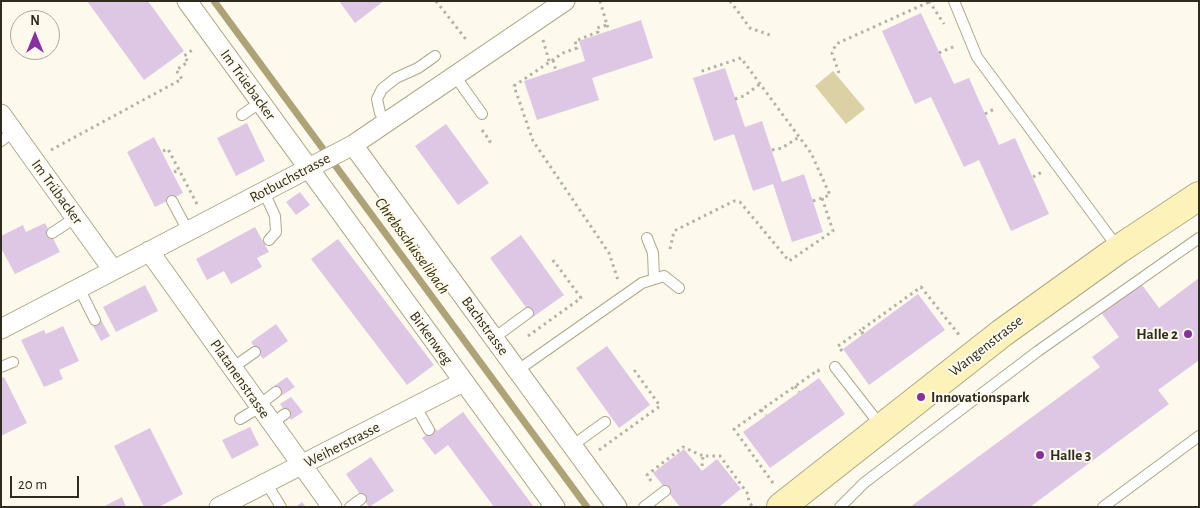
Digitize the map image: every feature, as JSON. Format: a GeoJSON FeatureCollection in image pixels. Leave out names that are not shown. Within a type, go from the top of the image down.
{"type":"FeatureCollection","features":[{"type":"Feature","properties":{"kind":"main road","name":"Wangenstrasse"},"geometry":{"type":"LineString","coordinates":[[780,498],[881,426],[1002,334],[1119,249],[1199,196]]}},
{"type":"Feature","properties":{"kind":"street","name":"Im Trüebacker"},"geometry":{"type":"LineString","coordinates":[[187,1],[261,102],[313,166]]}},
{"type":"Feature","properties":{"kind":"street","name":"Rotbuchstrasse"},"geometry":{"type":"LineString","coordinates":[[1,329],[348,148],[564,1]]}},
{"type":"Feature","properties":{"kind":"street","name":"Im Trübacker"},"geometry":{"type":"LineString","coordinates":[[1,114],[7,136],[75,218],[113,270]]}},
{"type":"Feature","properties":{"kind":"street","name":"Bachstrasse"},"geometry":{"type":"LineString","coordinates":[[348,148],[494,338],[521,368],[618,507]]}},
{"type":"Feature","properties":{"kind":"street","name":"Birkenweg"},"geometry":{"type":"LineString","coordinates":[[313,166],[463,382],[554,507]]}},
{"type":"Feature","properties":{"kind":"street","name":"Platanenstrasse"},"geometry":{"type":"LineString","coordinates":[[149,251],[259,406],[278,419],[302,466],[332,507]]}},
{"type":"Feature","properties":{"kind":"street","name":"Weiherstrasse"},"geometry":{"type":"LineString","coordinates":[[219,507],[463,382]]}},
{"type":"Feature","properties":{"kind":"lane"},"geometry":{"type":"LineString","coordinates":[[954,1],[977,57],[1119,249]]}},
{"type":"Feature","properties":{"kind":"lane"},"geometry":{"type":"LineString","coordinates":[[386,122],[380,113],[377,99],[382,89],[396,78],[418,68],[435,56]]}},
{"type":"Feature","properties":{"kind":"lane"},"geometry":{"type":"LineString","coordinates":[[455,76],[482,114]]}},
{"type":"Feature","properties":{"kind":"lane"},"geometry":{"type":"LineString","coordinates":[[242,115],[261,102]]}},
{"type":"Feature","properties":{"kind":"lane"},"geometry":{"type":"LineString","coordinates":[[264,192],[275,216],[276,232],[269,240]]}},
{"type":"Feature","properties":{"kind":"lane"},"geometry":{"type":"LineString","coordinates":[[172,201],[188,231]]}},
{"type":"Feature","properties":{"kind":"lane"},"geometry":{"type":"LineString","coordinates":[[52,233],[75,218]]}},
{"type":"Feature","properties":{"kind":"lane"},"geometry":{"type":"LineString","coordinates":[[647,238],[659,278]]}},
{"type":"Feature","properties":{"kind":"lane"},"geometry":{"type":"LineString","coordinates":[[840,507],[864,483],[1038,351],[1199,238]]}},
{"type":"Feature","properties":{"kind":"lane"},"geometry":{"type":"LineString","coordinates":[[521,368],[642,283],[659,278],[679,288]]}},
{"type":"Feature","properties":{"kind":"lane"},"geometry":{"type":"LineString","coordinates":[[79,288],[95,320]]}},
{"type":"Feature","properties":{"kind":"lane"},"geometry":{"type":"LineString","coordinates":[[494,338],[528,313]]}},
{"type":"Feature","properties":{"kind":"lane"},"geometry":{"type":"LineString","coordinates":[[232,368],[255,352]]}},
{"type":"Feature","properties":{"kind":"lane"},"geometry":{"type":"LineString","coordinates":[[1,367],[13,362]]}},
{"type":"Feature","properties":{"kind":"lane"},"geometry":{"type":"LineString","coordinates":[[835,367],[881,426]]}},
{"type":"Feature","properties":{"kind":"lane"},"geometry":{"type":"LineString","coordinates":[[240,419],[276,392]]}},
{"type":"Feature","properties":{"kind":"lane"},"geometry":{"type":"LineString","coordinates":[[416,407],[429,430]]}},
{"type":"Feature","properties":{"kind":"lane"},"geometry":{"type":"LineString","coordinates":[[573,445],[605,422]]}},
{"type":"Feature","properties":{"kind":"lane"},"geometry":{"type":"LineString","coordinates":[[1103,507],[1199,436]]}},
{"type":"Feature","properties":{"kind":"lane"},"geometry":{"type":"LineString","coordinates":[[266,484],[281,507]]}},
{"type":"Feature","properties":{"kind":"lane"},"geometry":{"type":"LineString","coordinates":[[644,507],[663,493]]}},
{"type":"Feature","properties":{"kind":"lane"},"geometry":{"type":"LineString","coordinates":[[350,507],[361,499]]}},
{"type":"Feature","properties":{"kind":"path"},"geometry":{"type":"LineString","coordinates":[[436,1],[469,45]]}},
{"type":"Feature","properties":{"kind":"path"},"geometry":{"type":"LineString","coordinates":[[600,1],[609,31]]}},
{"type":"Feature","properties":{"kind":"path"},"geometry":{"type":"LineString","coordinates":[[730,1],[750,28],[773,36]]}},
{"type":"Feature","properties":{"kind":"path"},"geometry":{"type":"LineString","coordinates":[[839,73],[832,53],[836,44],[929,2]]}},
{"type":"Feature","properties":{"kind":"path"},"geometry":{"type":"LineString","coordinates":[[608,25],[597,28],[598,32],[575,41],[577,48],[563,53],[514,86],[533,141],[609,253],[623,295]]}},
{"type":"Feature","properties":{"kind":"path"},"geometry":{"type":"LineString","coordinates":[[541,33],[556,71]]}},
{"type":"Feature","properties":{"kind":"path"},"geometry":{"type":"LineString","coordinates":[[939,53],[958,45]]}},
{"type":"Feature","properties":{"kind":"path"},"geometry":{"type":"LineString","coordinates":[[699,72],[741,58],[810,153],[830,194],[813,201]]}},
{"type":"Feature","properties":{"kind":"path"},"geometry":{"type":"LineString","coordinates":[[46,153],[182,79],[176,70],[185,64]]}},
{"type":"Feature","properties":{"kind":"path"},"geometry":{"type":"LineString","coordinates":[[735,99],[744,96],[760,84]]}},
{"type":"Feature","properties":{"kind":"path"},"geometry":{"type":"LineString","coordinates":[[772,150],[782,148],[799,137]]}},
{"type":"Feature","properties":{"kind":"path"},"geometry":{"type":"LineString","coordinates":[[163,151],[168,149],[200,211]]}},
{"type":"Feature","properties":{"kind":"path"},"geometry":{"type":"LineString","coordinates":[[174,172],[179,170]]}},
{"type":"Feature","properties":{"kind":"path"},"geometry":{"type":"LineString","coordinates":[[659,278],[674,231],[734,201],[740,202],[789,261],[834,231],[822,198]]}},
{"type":"Feature","properties":{"kind":"path"},"geometry":{"type":"LineString","coordinates":[[521,368],[520,350],[522,340],[581,298],[554,261],[551,263]]}},
{"type":"Feature","properties":{"kind":"path"},"geometry":{"type":"LineString","coordinates":[[840,345],[896,308],[921,287],[960,337]]}},
{"type":"Feature","properties":{"kind":"path"},"geometry":{"type":"LineString","coordinates":[[861,330],[863,334]]}},
{"type":"Feature","properties":{"kind":"path"},"geometry":{"type":"LineString","coordinates":[[584,460],[660,406],[635,371],[631,374]]}},
{"type":"Feature","properties":{"kind":"path"},"geometry":{"type":"LineString","coordinates":[[780,498],[734,429],[816,371]]}},
{"type":"Feature","properties":{"kind":"path"},"geometry":{"type":"LineString","coordinates":[[795,386],[799,392]]}},
{"type":"Feature","properties":{"kind":"path"},"geometry":{"type":"LineString","coordinates":[[761,410],[766,416]]}},
{"type":"Feature","properties":{"kind":"path"},"geometry":{"type":"LineString","coordinates":[[663,493],[647,476],[683,447],[703,456],[720,456],[748,494],[749,502],[753,507]]}},
{"type":"Feature","properties":{"kind":"path"},"geometry":{"type":"LineString","coordinates":[[702,466],[703,456]]}},
{"type":"Feature","properties":{"kind":"shaded area"},"geometry":{"type":"Polygon","coordinates":[[[833,71],[865,109],[846,124],[815,86],[833,71]]]}},
{"type":"Feature","properties":{"kind":"building"},"geometry":{"type":"Polygon","coordinates":[[[87,1],[148,1],[184,51],[144,80],[87,1]]]}},
{"type":"Feature","properties":{"kind":"building"},"geometry":{"type":"Polygon","coordinates":[[[339,1],[384,1],[355,23],[339,1]]]}},
{"type":"Feature","properties":{"kind":"building"},"geometry":{"type":"Polygon","coordinates":[[[921,13],[954,84],[969,78],[999,145],[1015,138],[1049,214],[1011,231],[979,160],[964,167],[931,97],[915,104],[882,31],[921,13]]]}},
{"type":"Feature","properties":{"kind":"building"},"geometry":{"type":"Polygon","coordinates":[[[641,20],[653,58],[592,78],[599,100],[537,120],[524,81],[585,61],[579,41],[641,20]]]}},
{"type":"Feature","properties":{"kind":"building"},"geometry":{"type":"Polygon","coordinates":[[[725,68],[745,127],[762,121],[782,182],[804,174],[823,232],[792,242],[773,184],[753,191],[734,134],[714,141],[693,78],[725,68]]]}},
{"type":"Feature","properties":{"kind":"building"},"geometry":{"type":"Polygon","coordinates":[[[247,123],[265,161],[236,176],[217,138],[247,123]]]}},
{"type":"Feature","properties":{"kind":"building"},"geometry":{"type":"Polygon","coordinates":[[[446,124],[489,183],[458,205],[415,146],[446,124]]]}},
{"type":"Feature","properties":{"kind":"building"},"geometry":{"type":"Polygon","coordinates":[[[154,137],[183,193],[155,207],[127,152],[154,137]]]}},
{"type":"Feature","properties":{"kind":"building"},"geometry":{"type":"Polygon","coordinates":[[[300,192],[310,205],[296,215],[286,202],[300,192]]]}},
{"type":"Feature","properties":{"kind":"building"},"geometry":{"type":"Polygon","coordinates":[[[45,223],[60,252],[15,274],[1,248],[1,236],[23,225],[26,232],[45,223]]]}},
{"type":"Feature","properties":{"kind":"building"},"geometry":{"type":"Polygon","coordinates":[[[255,227],[269,252],[257,258],[262,267],[231,284],[224,271],[207,280],[196,259],[255,227]]]}},
{"type":"Feature","properties":{"kind":"building"},"geometry":{"type":"Polygon","coordinates":[[[521,235],[564,295],[533,317],[490,258],[521,235]]]}},
{"type":"Feature","properties":{"kind":"building"},"geometry":{"type":"Polygon","coordinates":[[[338,239],[434,365],[407,385],[311,259],[338,239]]]}},
{"type":"Feature","properties":{"kind":"building","name":"Halle 3"},"geometry":{"type":"Polygon","coordinates":[[[1199,278],[1199,363],[1198,361],[1158,390],[1169,404],[1030,507],[910,507],[1100,367],[1092,357],[1119,337],[1100,311],[1140,282],[1159,308],[1199,278]]]}},
{"type":"Feature","properties":{"kind":"building"},"geometry":{"type":"Polygon","coordinates":[[[145,285],[158,311],[116,332],[103,307],[145,285]]]}},
{"type":"Feature","properties":{"kind":"building"},"geometry":{"type":"Polygon","coordinates":[[[918,294],[945,330],[869,385],[843,349],[918,294]]]}},
{"type":"Feature","properties":{"kind":"building"},"geometry":{"type":"Polygon","coordinates":[[[101,320],[110,336],[101,341],[92,324],[101,320]]]}},
{"type":"Feature","properties":{"kind":"building"},"geometry":{"type":"Polygon","coordinates":[[[276,324],[288,341],[263,359],[251,342],[276,324]]]}},
{"type":"Feature","properties":{"kind":"building"},"geometry":{"type":"Polygon","coordinates":[[[63,326],[79,361],[59,370],[63,379],[44,387],[21,340],[44,330],[46,334],[63,326]]]}},
{"type":"Feature","properties":{"kind":"building"},"geometry":{"type":"Polygon","coordinates":[[[607,346],[650,405],[619,428],[576,368],[607,346]]]}},
{"type":"Feature","properties":{"kind":"building"},"geometry":{"type":"Polygon","coordinates":[[[4,377],[27,423],[1,436],[1,378],[4,377]]]}},
{"type":"Feature","properties":{"kind":"building"},"geometry":{"type":"Polygon","coordinates":[[[287,377],[295,387],[281,396],[274,386],[287,377]]]}},
{"type":"Feature","properties":{"kind":"building"},"geometry":{"type":"Polygon","coordinates":[[[819,378],[845,414],[770,468],[743,432],[819,378]]]}},
{"type":"Feature","properties":{"kind":"building"},"geometry":{"type":"Polygon","coordinates":[[[291,397],[303,412],[291,420],[280,404],[291,397]]]}},
{"type":"Feature","properties":{"kind":"building"},"geometry":{"type":"Polygon","coordinates":[[[463,412],[534,507],[494,507],[448,445],[435,455],[422,438],[435,428],[437,431],[463,412]]]}},
{"type":"Feature","properties":{"kind":"building"},"geometry":{"type":"Polygon","coordinates":[[[250,427],[259,445],[232,459],[222,440],[250,427]]]}},
{"type":"Feature","properties":{"kind":"building"},"geometry":{"type":"Polygon","coordinates":[[[150,428],[183,494],[159,507],[144,507],[114,446],[150,428]]]}},
{"type":"Feature","properties":{"kind":"building"},"geometry":{"type":"Polygon","coordinates":[[[684,449],[702,471],[717,459],[741,489],[719,507],[680,507],[653,473],[684,449]]]}},
{"type":"Feature","properties":{"kind":"building"},"geometry":{"type":"Polygon","coordinates":[[[371,457],[394,491],[369,507],[346,474],[371,457]]]}},
{"type":"Feature","properties":{"kind":"building"},"geometry":{"type":"Polygon","coordinates":[[[122,497],[126,507],[103,507],[122,497]]]}},
{"type":"Feature","properties":{"kind":"building"},"geometry":{"type":"Polygon","coordinates":[[[302,502],[306,507],[296,507],[302,502]]]}},
{"type":"Feature","properties":{"kind":"waterway","name":"Chrebsschüsselibach"},"geometry":{"type":"LineString","coordinates":[[214,1],[587,507]]}},
{"type":"Feature","properties":{"kind":"place","name":"Halle 2"},"geometry":{"type":"Point","coordinates":[1188,334]}},
{"type":"Feature","properties":{"kind":"place","name":"Innovationspark"},"geometry":{"type":"Point","coordinates":[921,397]}},
{"type":"Feature","properties":{"kind":"place","name":"Halle 3"},"geometry":{"type":"Point","coordinates":[1040,455]}}]}
